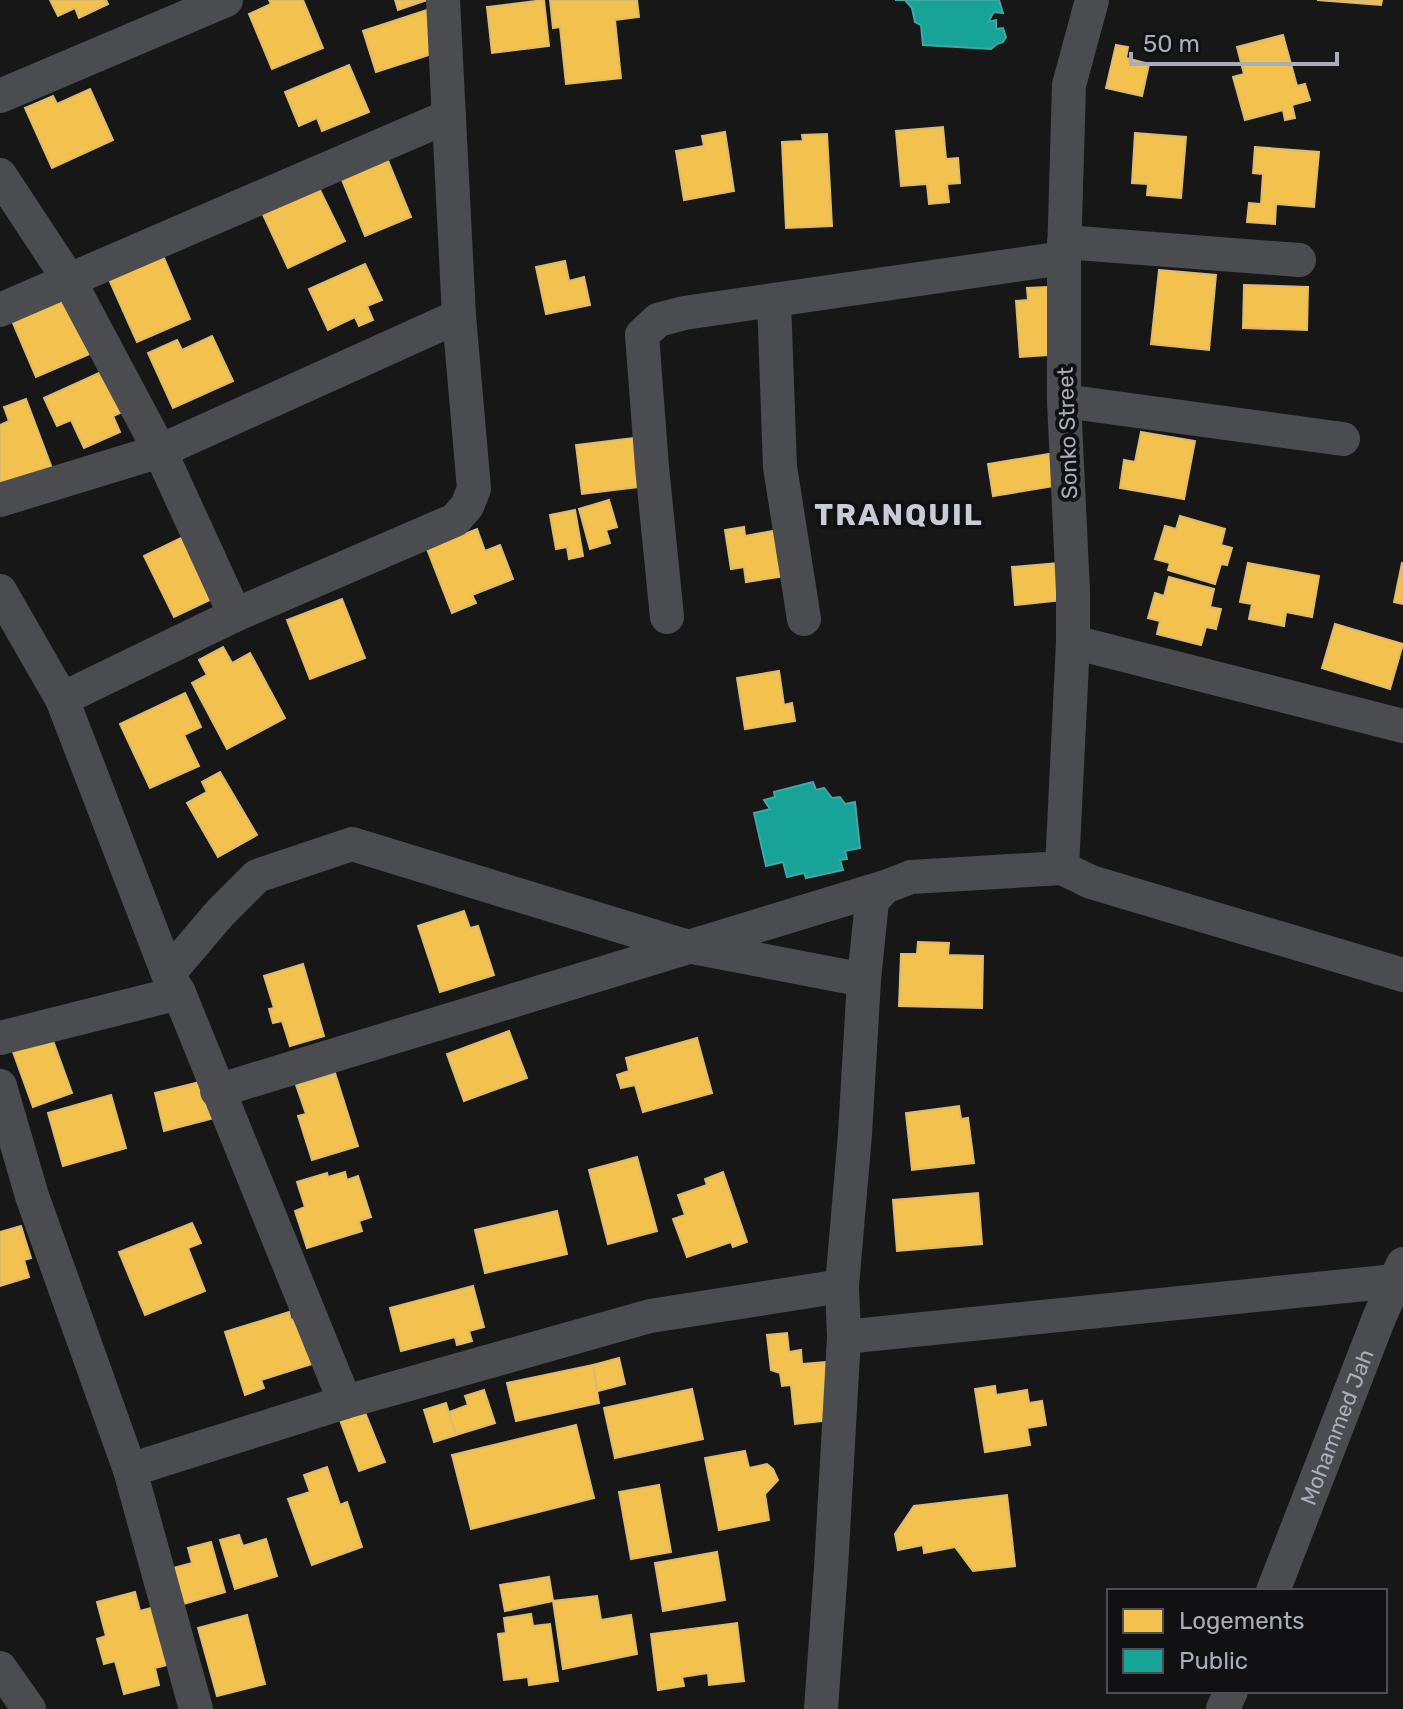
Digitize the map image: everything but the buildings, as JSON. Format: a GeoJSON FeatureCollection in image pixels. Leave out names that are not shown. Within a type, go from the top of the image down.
{"type":"FeatureCollection","features":[{"type":"Feature","properties":{"kind":"street"},"geometry":{"type":"LineString","coordinates":[[0,96],[226,0]]}},
{"type":"Feature","properties":{"kind":"street"},"geometry":{"type":"LineString","coordinates":[[62,699],[235,615],[455,520],[467,506],[474,489],[459,316],[443,0]]}},
{"type":"Feature","properties":{"kind":"street","name":"Sonko Street"},"geometry":{"type":"LineString","coordinates":[[1062,868],[1073,642],[1064,401],[1069,85],[1092,0]]}},
{"type":"Feature","properties":{"kind":"street"},"geometry":{"type":"LineString","coordinates":[[0,310],[449,116]]}},
{"type":"Feature","properties":{"kind":"street"},"geometry":{"type":"LineString","coordinates":[[0,175],[69,280],[160,451],[235,615]]}},
{"type":"Feature","properties":{"kind":"street"},"geometry":{"type":"LineString","coordinates":[[667,617],[642,335],[658,320],[684,313],[774,301],[1064,250],[1299,260]]}},
{"type":"Feature","properties":{"kind":"street"},"geometry":{"type":"LineString","coordinates":[[774,301],[780,467],[804,619]]}},
{"type":"Feature","properties":{"kind":"street"},"geometry":{"type":"LineString","coordinates":[[0,500],[160,451],[459,316]]}},
{"type":"Feature","properties":{"kind":"street"},"geometry":{"type":"LineString","coordinates":[[1064,401],[1343,439]]}},
{"type":"Feature","properties":{"kind":"street"},"geometry":{"type":"LineString","coordinates":[[0,591],[62,699],[217,1091],[345,1402]]}},
{"type":"Feature","properties":{"kind":"street"},"geometry":{"type":"LineString","coordinates":[[1073,642],[1403,726]]}},
{"type":"Feature","properties":{"kind":"street"},"geometry":{"type":"LineString","coordinates":[[0,1038],[174,984],[220,913],[257,876],[352,844],[688,947],[864,980]]}},
{"type":"Feature","properties":{"kind":"street"},"geometry":{"type":"LineString","coordinates":[[217,1091],[911,877],[1062,868],[1091,882],[1403,975]]}},
{"type":"Feature","properties":{"kind":"street"},"geometry":{"type":"LineString","coordinates":[[821,1709],[844,1337],[842,1286],[864,980],[872,901],[885,887]]}},
{"type":"Feature","properties":{"kind":"street"},"geometry":{"type":"LineString","coordinates":[[0,1086],[32,1196],[130,1470],[196,1709]]}},
{"type":"Feature","properties":{"kind":"street"},"geometry":{"type":"LineString","coordinates":[[844,1337],[1399,1273]]}},
{"type":"Feature","properties":{"kind":"street","name":"Mohammed Jah"},"geometry":{"type":"LineString","coordinates":[[1274,1589],[1391,1320],[1399,1273]]}},
{"type":"Feature","properties":{"kind":"street"},"geometry":{"type":"LineString","coordinates":[[130,1470],[345,1402],[650,1316],[842,1286]]}},
{"type":"Feature","properties":{"kind":"street"},"geometry":{"type":"LineString","coordinates":[[0,1668],[29,1709]]}},
{"type":"Feature","properties":{"kind":"district","name":"TRANQUIL"},"geometry":{"type":"Point","coordinates":[899,515]}}]}
